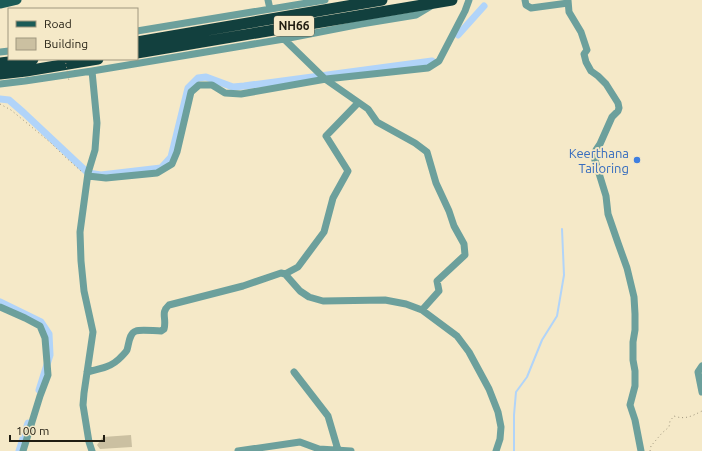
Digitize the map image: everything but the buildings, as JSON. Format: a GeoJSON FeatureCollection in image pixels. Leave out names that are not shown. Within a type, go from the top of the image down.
{"type":"FeatureCollection","features":[{"type":"Feature","properties":{"kind":"highway","name":"NH66"},"geometry":{"type":"LineString","coordinates":[[138,42],[382,0]]}},
{"type":"Feature","properties":{"kind":"highway","name":"NH66"},"geometry":{"type":"LineString","coordinates":[[138,52],[452,0]]}},
{"type":"Feature","properties":{"kind":"highway"},"geometry":{"type":"LineString","coordinates":[[0,63],[25,60]]}},
{"type":"Feature","properties":{"kind":"highway"},"geometry":{"type":"LineString","coordinates":[[0,74],[92,60]]}},
{"type":"Feature","properties":{"kind":"main road"},"geometry":{"type":"LineString","coordinates":[[0,4],[16,0]]}},
{"type":"Feature","properties":{"kind":"street"},"geometry":{"type":"LineString","coordinates":[[268,0],[270,9]]}},
{"type":"Feature","properties":{"kind":"street"},"geometry":{"type":"LineString","coordinates":[[138,31],[325,0]]}},
{"type":"Feature","properties":{"kind":"street"},"geometry":{"type":"LineString","coordinates":[[88,176],[106,178],[157,173],[172,164],[177,152],[192,92],[198,85],[212,85],[225,93],[241,94],[325,79],[428,68],[439,61],[469,0]]}},
{"type":"Feature","properties":{"kind":"street"},"geometry":{"type":"LineString","coordinates":[[525,0],[526,5],[531,8],[568,2],[569,12],[581,32],[586,44],[587,50],[584,54],[590,71],[606,84],[618,103],[618,111],[612,117],[594,157],[606,196],[608,214],[628,268],[634,297],[635,330],[633,354],[635,386],[630,405],[635,420],[641,451]]}},
{"type":"Feature","properties":{"kind":"street"},"geometry":{"type":"LineString","coordinates":[[0,84],[92,71],[416,15],[436,3]]}},
{"type":"Feature","properties":{"kind":"street"},"geometry":{"type":"LineString","coordinates":[[284,39],[325,79],[368,109],[377,122],[415,143],[427,152],[436,183],[454,226],[464,244],[465,255],[437,281],[439,291],[422,310]]}},
{"type":"Feature","properties":{"kind":"street"},"geometry":{"type":"LineString","coordinates":[[92,71],[97,123],[95,150],[88,176],[80,232],[84,291],[93,332],[83,405],[89,442],[92,451]]}},
{"type":"Feature","properties":{"kind":"street"},"geometry":{"type":"LineString","coordinates":[[87,372],[105,368],[123,356],[127,350],[128,342],[132,333],[136,331],[161,331],[164,329],[166,324],[164,312],[165,308],[170,305],[243,286],[276,274],[285,274],[298,267],[324,232],[334,198],[348,171],[326,136],[358,103]]}},
{"type":"Feature","properties":{"kind":"street"},"geometry":{"type":"LineString","coordinates":[[285,274],[300,291],[309,297],[323,301],[386,300],[406,304],[422,310],[457,336],[469,352],[489,389],[498,412],[501,427],[500,440],[496,451]]}},
{"type":"Feature","properties":{"kind":"street"},"geometry":{"type":"LineString","coordinates":[[0,306],[40,326],[45,338],[48,375],[23,451]]}},
{"type":"Feature","properties":{"kind":"street"},"geometry":{"type":"LineString","coordinates":[[702,366],[698,372],[702,392]]}},
{"type":"Feature","properties":{"kind":"street"},"geometry":{"type":"LineString","coordinates":[[294,372],[328,416],[338,450]]}},
{"type":"Feature","properties":{"kind":"street"},"geometry":{"type":"LineString","coordinates":[[238,451],[300,442],[319,449],[351,451]]}},
{"type":"Feature","properties":{"kind":"path"},"geometry":{"type":"LineString","coordinates":[[65,60],[69,81]]}},
{"type":"Feature","properties":{"kind":"path"},"geometry":{"type":"LineString","coordinates":[[0,104],[11,110],[88,176]]}},
{"type":"Feature","properties":{"kind":"path"},"geometry":{"type":"LineString","coordinates":[[650,451],[651,446],[669,427],[670,421],[674,416],[679,418],[688,418],[702,411]]}},
{"type":"Feature","properties":{"kind":"waterway"},"geometry":{"type":"LineString","coordinates":[[458,35],[484,6]]}},
{"type":"Feature","properties":{"kind":"waterway"},"geometry":{"type":"LineString","coordinates":[[0,99],[9,100],[88,173],[101,175],[161,168],[171,157],[188,88],[198,78],[206,77],[233,87],[432,61]]}},
{"type":"Feature","properties":{"kind":"waterway"},"geometry":{"type":"LineString","coordinates":[[514,451],[514,415],[516,392],[527,377],[542,340],[557,316],[564,275],[562,229]]}},
{"type":"Feature","properties":{"kind":"waterway"},"geometry":{"type":"LineString","coordinates":[[0,302],[41,322],[49,334],[50,355],[39,390]]}},
{"type":"Feature","properties":{"kind":"waterway"},"geometry":{"type":"LineString","coordinates":[[19,451],[28,423]]}},
{"type":"Feature","properties":{"kind":"place","name":"Keerthana Tailoring"},"geometry":{"type":"Point","coordinates":[637,160]}}]}
